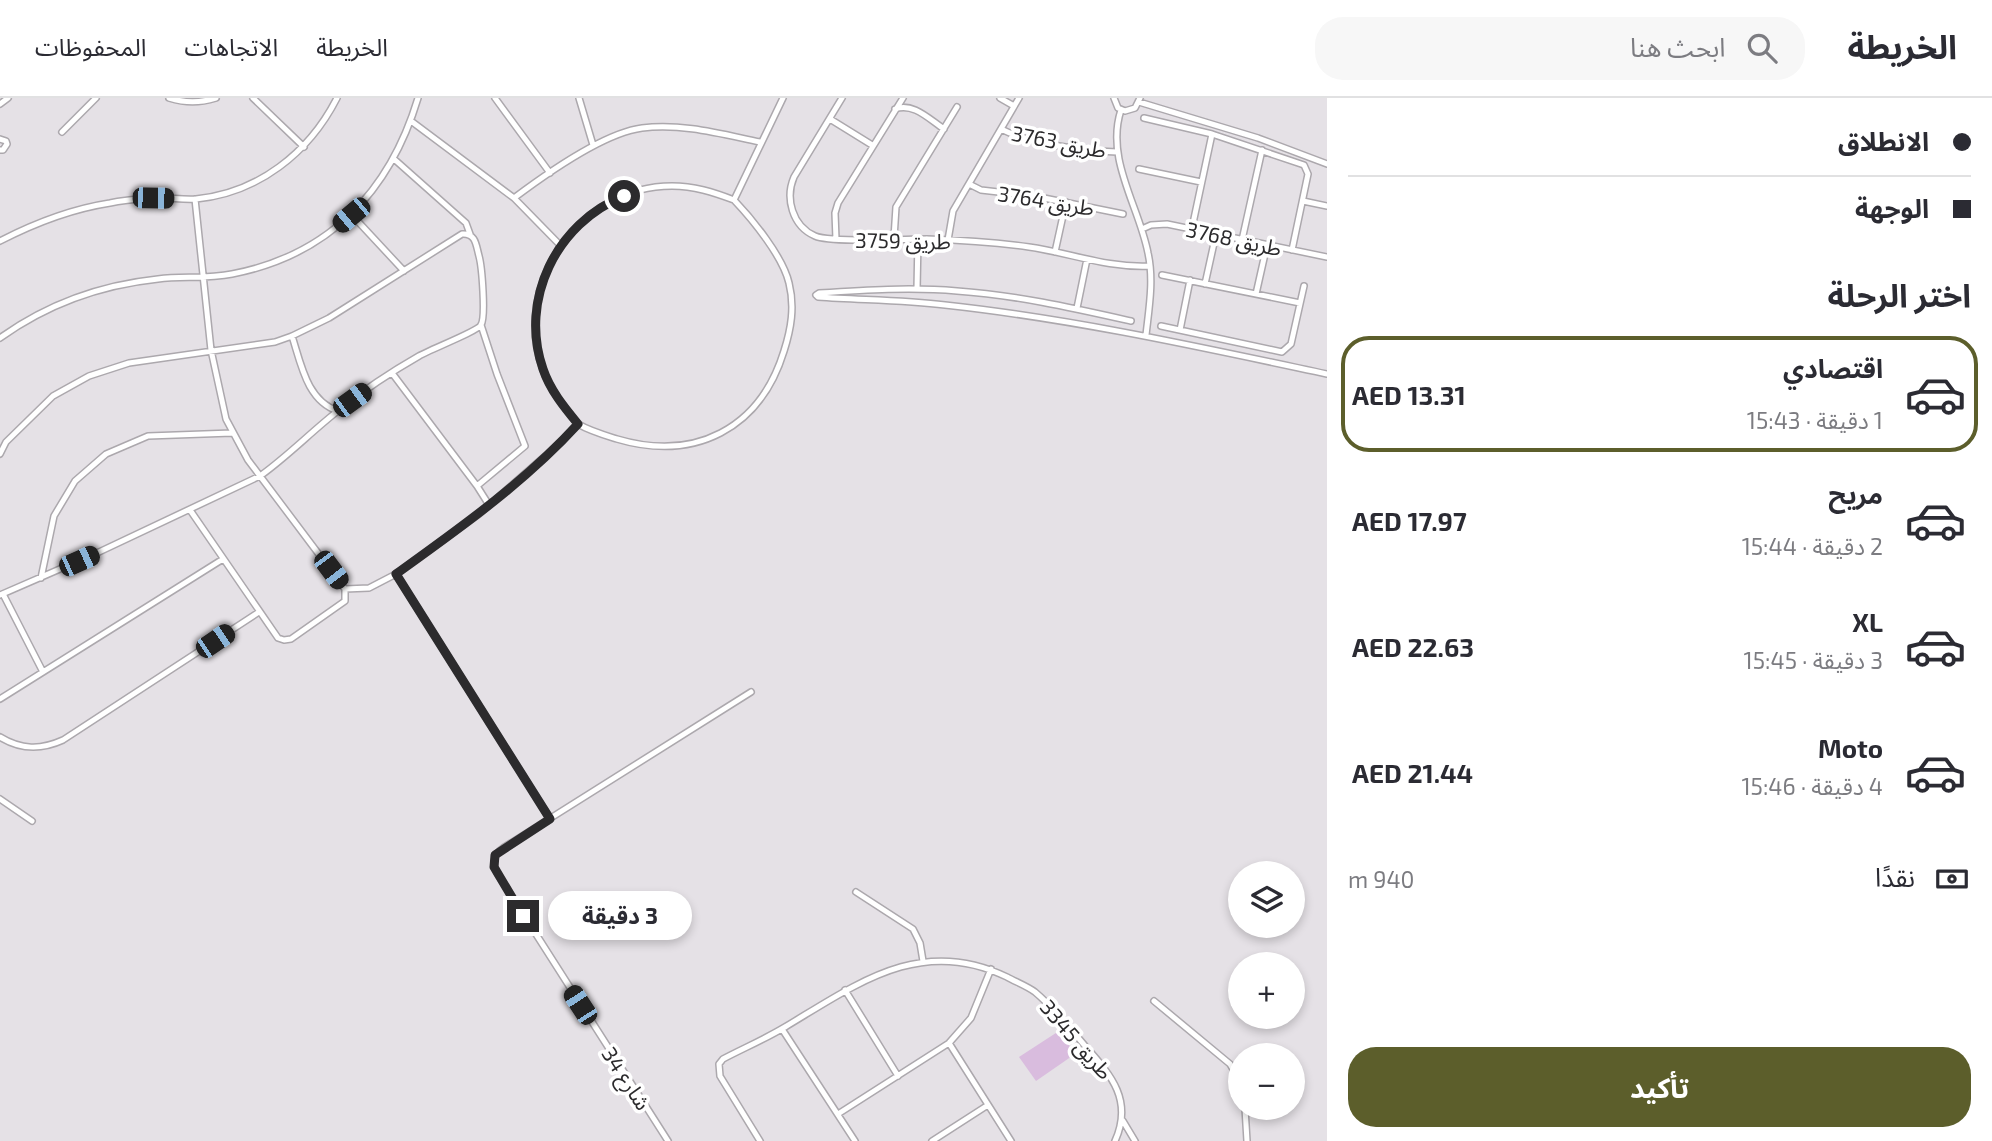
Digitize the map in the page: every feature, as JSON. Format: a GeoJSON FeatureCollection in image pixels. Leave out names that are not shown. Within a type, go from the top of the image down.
{"type":"FeatureCollection","features":[{"type":"Feature","properties":{"kind":"street"},"geometry":{"type":"LineString","coordinates":[[0,104],[8,98]]}},
{"type":"Feature","properties":{"kind":"street"},"geometry":{"type":"LineString","coordinates":[[62,132],[96,98]]}},
{"type":"Feature","properties":{"kind":"street"},"geometry":{"type":"LineString","coordinates":[[169,98],[185,102],[216,98]]}},
{"type":"Feature","properties":{"kind":"street"},"geometry":{"type":"LineString","coordinates":[[253,98],[304,147]]}},
{"type":"Feature","properties":{"kind":"street"},"geometry":{"type":"LineString","coordinates":[[0,241],[28,227],[70,212],[110,203],[153,198],[195,199],[226,194],[255,183],[281,167],[304,147],[326,119],[337,98]]}},
{"type":"Feature","properties":{"kind":"street"},"geometry":{"type":"LineString","coordinates":[[0,338],[44,312],[89,293],[142,281],[230,274],[282,259],[330,232],[351,215],[382,179],[411,121],[418,98]]}},
{"type":"Feature","properties":{"kind":"street"},"geometry":{"type":"LineString","coordinates":[[495,98],[550,173]]}},
{"type":"Feature","properties":{"kind":"street"},"geometry":{"type":"LineString","coordinates":[[579,98],[593,145]]}},
{"type":"Feature","properties":{"kind":"street"},"geometry":{"type":"LineString","coordinates":[[734,200],[783,98]]}},
{"type":"Feature","properties":{"kind":"street","name":"طريق 3759"},"geometry":{"type":"LineString","coordinates":[[842,98],[794,177],[790,199],[795,217],[806,230],[820,238],[894,238],[1006,244],[1124,267],[1150,266]]}},
{"type":"Feature","properties":{"kind":"street"},"geometry":{"type":"LineString","coordinates":[[836,239],[836,207],[903,98]]}},
{"type":"Feature","properties":{"kind":"street"},"geometry":{"type":"LineString","coordinates":[[909,98],[911,108]]}},
{"type":"Feature","properties":{"kind":"street"},"geometry":{"type":"LineString","coordinates":[[1000,98],[1014,106]]}},
{"type":"Feature","properties":{"kind":"street","name":"طريق 3763"},"geometry":{"type":"LineString","coordinates":[[948,240],[951,215],[1019,98]]}},
{"type":"Feature","properties":{"kind":"street"},"geometry":{"type":"LineString","coordinates":[[1114,98],[1121,110],[1132,110],[1140,100],[1258,138],[1327,164]]}},
{"type":"Feature","properties":{"kind":"street"},"geometry":{"type":"LineString","coordinates":[[894,238],[895,207],[957,107]]}},
{"type":"Feature","properties":{"kind":"street"},"geometry":{"type":"LineString","coordinates":[[895,109],[911,108],[944,129]]}},
{"type":"Feature","properties":{"kind":"street"},"geometry":{"type":"LineString","coordinates":[[1121,110],[1117,124],[1117,152],[1142,229],[1150,266],[1151,294],[1146,335]]}},
{"type":"Feature","properties":{"kind":"street"},"geometry":{"type":"LineString","coordinates":[[1144,118],[1212,134],[1306,167],[1308,174],[1292,250]]}},
{"type":"Feature","properties":{"kind":"street"},"geometry":{"type":"LineString","coordinates":[[830,119],[872,145]]}},
{"type":"Feature","properties":{"kind":"street"},"geometry":{"type":"LineString","coordinates":[[411,121],[514,198],[560,245]]}},
{"type":"Feature","properties":{"kind":"street"},"geometry":{"type":"LineString","coordinates":[[514,198],[593,145],[640,128],[688,128],[760,142]]}},
{"type":"Feature","properties":{"kind":"street","name":"طريق 3763"},"geometry":{"type":"LineString","coordinates":[[1001,129],[1016,136],[1084,150],[1117,152]]}},
{"type":"Feature","properties":{"kind":"street"},"geometry":{"type":"LineString","coordinates":[[1192,228],[1212,134]]}},
{"type":"Feature","properties":{"kind":"street"},"geometry":{"type":"LineString","coordinates":[[0,139],[7,144],[0,150]]}},
{"type":"Feature","properties":{"kind":"street"},"geometry":{"type":"LineString","coordinates":[[1242,240],[1262,150]]}},
{"type":"Feature","properties":{"kind":"street"},"geometry":{"type":"LineString","coordinates":[[394,159],[466,223],[481,262],[481,325],[525,446],[477,486]]}},
{"type":"Feature","properties":{"kind":"street"},"geometry":{"type":"LineString","coordinates":[[1139,169],[1200,181]]}},
{"type":"Feature","properties":{"kind":"street","name":"طريق 3764"},"geometry":{"type":"LineString","coordinates":[[970,184],[981,190],[1021,194],[1123,214]]}},
{"type":"Feature","properties":{"kind":"street"},"geometry":{"type":"LineString","coordinates":[[671,186],[703,189],[734,200],[772,248],[789,282],[792,326],[777,373],[765,395],[748,415],[729,428],[708,438],[677,447],[641,446],[578,424],[557,399],[543,370],[536,338],[537,305],[545,274],[560,245],[582,221],[608,202],[639,190],[671,186]]}},
{"type":"Feature","properties":{"kind":"street"},"geometry":{"type":"LineString","coordinates":[[190,510],[276,636],[288,640],[343,603],[347,595],[345,589],[260,476],[232,433],[221,404],[211,350],[195,199]]}},
{"type":"Feature","properties":{"kind":"street"},"geometry":{"type":"LineString","coordinates":[[1303,201],[1327,206]]}},
{"type":"Feature","properties":{"kind":"street"},"geometry":{"type":"LineString","coordinates":[[1055,252],[1066,202]]}},
{"type":"Feature","properties":{"kind":"street"},"geometry":{"type":"LineString","coordinates":[[351,215],[404,271]]}},
{"type":"Feature","properties":{"kind":"street","name":"طريق 3768"},"geometry":{"type":"LineString","coordinates":[[1142,229],[1162,223],[1327,257]]}},
{"type":"Feature","properties":{"kind":"street"},"geometry":{"type":"LineString","coordinates":[[0,454],[6,442],[53,396],[89,376],[129,363],[275,342],[292,336],[329,318],[462,234],[470,234]]}},
{"type":"Feature","properties":{"kind":"street"},"geometry":{"type":"LineString","coordinates":[[1205,284],[1216,234]]}},
{"type":"Feature","properties":{"kind":"street"},"geometry":{"type":"LineString","coordinates":[[917,289],[918,239]]}},
{"type":"Feature","properties":{"kind":"street"},"geometry":{"type":"LineString","coordinates":[[1256,294],[1267,245]]}},
{"type":"Feature","properties":{"kind":"street"},"geometry":{"type":"LineString","coordinates":[[1077,309],[1087,259]]}},
{"type":"Feature","properties":{"kind":"street"},"geometry":{"type":"LineString","coordinates":[[1162,275],[1300,303]]}},
{"type":"Feature","properties":{"kind":"street"},"geometry":{"type":"LineString","coordinates":[[1180,330],[1190,280]]}},
{"type":"Feature","properties":{"kind":"street"},"geometry":{"type":"LineString","coordinates":[[1161,326],[1282,352],[1291,344],[1304,286]]}},
{"type":"Feature","properties":{"kind":"street"},"geometry":{"type":"LineString","coordinates":[[1131,321],[984,293],[917,289],[816,295],[818,298],[942,304],[1043,317],[1146,335],[1327,374]]}},
{"type":"Feature","properties":{"kind":"street"},"geometry":{"type":"LineString","coordinates":[[43,672],[1,594],[260,476],[338,411],[392,373],[481,325]]}},
{"type":"Feature","properties":{"kind":"street"},"geometry":{"type":"LineString","coordinates":[[292,336],[314,394],[323,404],[338,411]]}},
{"type":"Feature","properties":{"kind":"street"},"geometry":{"type":"LineString","coordinates":[[392,373],[489,505]]}},
{"type":"Feature","properties":{"kind":"street"},"geometry":{"type":"LineString","coordinates":[[345,589],[369,588],[396,574],[489,505],[578,424]]}},
{"type":"Feature","properties":{"kind":"street"},"geometry":{"type":"LineString","coordinates":[[41,578],[54,516],[75,481],[106,454],[148,436],[232,433]]}},
{"type":"Feature","properties":{"kind":"street"},"geometry":{"type":"LineString","coordinates":[[0,699],[223,559]]}},
{"type":"Feature","properties":{"kind":"street"},"geometry":{"type":"LineString","coordinates":[[396,574],[550,819],[751,692]]}},
{"type":"Feature","properties":{"kind":"street"},"geometry":{"type":"LineString","coordinates":[[0,737],[20,746],[34,748],[64,740],[259,612]]}},
{"type":"Feature","properties":{"kind":"street"},"geometry":{"type":"LineString","coordinates":[[0,799],[32,821]]}},
{"type":"Feature","properties":{"kind":"street","name":"شارع 34"},"geometry":{"type":"LineString","coordinates":[[550,819],[499,851],[494,862],[497,873],[667,1141]]}},
{"type":"Feature","properties":{"kind":"street"},"geometry":{"type":"LineString","coordinates":[[856,892],[913,929],[920,943],[923,961]]}},
{"type":"Feature","properties":{"kind":"street","name":"طريق 3345"},"geometry":{"type":"LineString","coordinates":[[760,1141],[720,1076],[719,1064],[723,1059],[782,1029],[845,990],[878,974],[923,961],[968,963],[991,969],[1033,990],[1069,1026],[1116,1083],[1123,1121]]}},
{"type":"Feature","properties":{"kind":"street"},"geometry":{"type":"LineString","coordinates":[[838,1114],[950,1043],[971,1018],[991,969]]}},
{"type":"Feature","properties":{"kind":"street"},"geometry":{"type":"LineString","coordinates":[[845,990],[898,1076]]}},
{"type":"Feature","properties":{"kind":"street"},"geometry":{"type":"LineString","coordinates":[[1154,1001],[1228,1063]]}},
{"type":"Feature","properties":{"kind":"street"},"geometry":{"type":"LineString","coordinates":[[782,1029],[855,1141]]}},
{"type":"Feature","properties":{"kind":"street"},"geometry":{"type":"LineString","coordinates":[[950,1043],[1011,1141]]}},
{"type":"Feature","properties":{"kind":"street"},"geometry":{"type":"LineString","coordinates":[[932,1141],[988,1105]]}},
{"type":"Feature","properties":{"kind":"street"},"geometry":{"type":"LineString","coordinates":[[1246,1120],[1247,1141]]}},
{"type":"Feature","properties":{"kind":"street"},"geometry":{"type":"LineString","coordinates":[[1115,1141],[1123,1121]]}},
{"type":"Feature","properties":{"kind":"street"},"geometry":{"type":"LineString","coordinates":[[1123,1121],[1135,1141]]}},
{"type":"Feature","properties":{"kind":"shaded area"},"geometry":{"type":"Polygon","coordinates":[[[1059,1031],[1075,1054],[1036,1081],[1019,1057],[1059,1031]]]}},
{"type":"Feature","properties":{"kind":"route"},"geometry":{"type":"LineString","coordinates":[[523,916],[494,867],[495,855],[550,819],[396,574],[479,514],[578,424],[557,399],[543,370],[536,338],[537,305],[545,274],[560,245],[582,221],[608,202],[624,196]]}}]}
